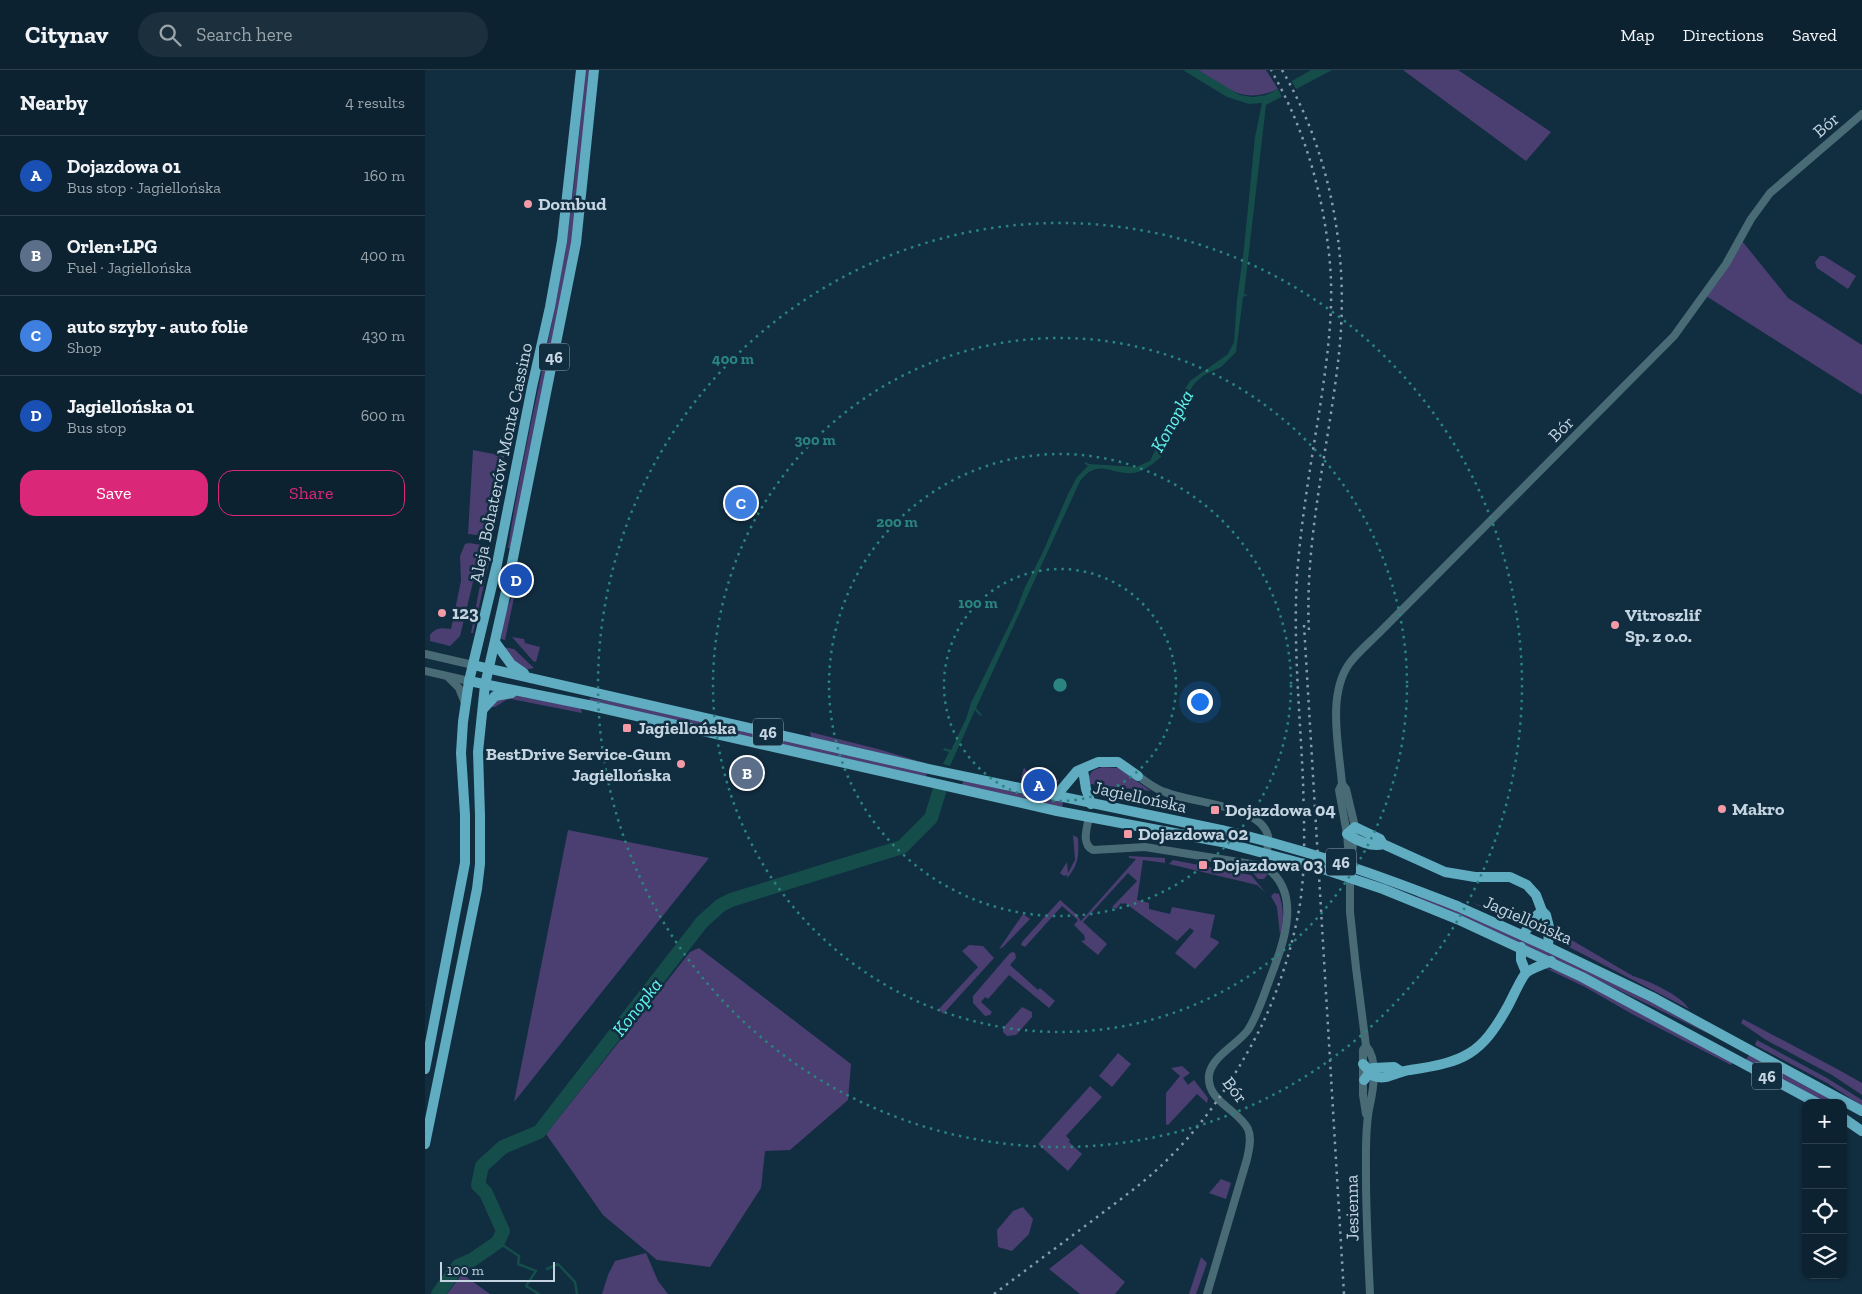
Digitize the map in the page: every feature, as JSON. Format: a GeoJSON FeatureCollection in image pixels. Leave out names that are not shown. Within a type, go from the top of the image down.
{"type":"FeatureCollection","features":[{"type":"Feature","properties":{"kind":"main road","name":"Aleja Bohaterów Monte Cassino"},"geometry":{"type":"LineString","coordinates":[[425,1069],[465,863],[465,815],[461,753],[465,706],[469,681],[497,564],[532,388],[551,307],[563,241],[581,70]]}},
{"type":"Feature","properties":{"kind":"main road","name":"Aleja Bohaterów Monte Cassino"},"geometry":{"type":"LineString","coordinates":[[425,1144],[477,890],[480,854],[478,752],[485,685],[577,243],[594,70]]}},
{"type":"Feature","properties":{"kind":"main road"},"geometry":{"type":"LineString","coordinates":[[495,642],[511,664],[536,679]]}},
{"type":"Feature","properties":{"kind":"main road","name":"Jagiellońska"},"geometry":{"type":"LineString","coordinates":[[473,665],[929,769],[1221,830],[1322,856],[1385,877],[1523,935],[1652,997],[1862,1112]]}},
{"type":"Feature","properties":{"kind":"main road","name":"Jagiellońska"},"geometry":{"type":"LineString","coordinates":[[469,681],[598,707],[1089,817],[1222,842],[1323,868],[1383,889],[1521,947],[1627,1000],[1810,1099]]}},
{"type":"Feature","properties":{"kind":"main road"},"geometry":{"type":"LineString","coordinates":[[483,709],[486,703],[495,696],[517,692]]}},
{"type":"Feature","properties":{"kind":"main road"},"geometry":{"type":"LineString","coordinates":[[1056,796],[1077,772],[1098,762],[1109,761],[1123,765],[1138,776]]}},
{"type":"Feature","properties":{"kind":"main road"},"geometry":{"type":"LineString","coordinates":[[1083,770],[1086,790],[1091,804]]}},
{"type":"Feature","properties":{"kind":"main road"},"geometry":{"type":"LineString","coordinates":[[1383,844],[1378,846],[1351,836],[1355,827],[1380,839],[1383,844],[1437,869],[1454,874],[1515,879],[1531,889],[1540,902],[1549,927],[1548,947]]}},
{"type":"Feature","properties":{"kind":"main road"},"geometry":{"type":"LineString","coordinates":[[1523,935],[1536,916],[1542,911]]}},
{"type":"Feature","properties":{"kind":"main road"},"geometry":{"type":"LineString","coordinates":[[1521,947],[1521,960],[1526,972]]}},
{"type":"Feature","properties":{"kind":"main road"},"geometry":{"type":"LineString","coordinates":[[1369,1072],[1394,1067],[1400,1071],[1431,1067],[1463,1058],[1482,1045],[1495,1030],[1526,972],[1551,962]]}},
{"type":"Feature","properties":{"kind":"main road"},"geometry":{"type":"LineString","coordinates":[[1847,1121],[1862,1131]]}},
{"type":"Feature","properties":{"kind":"street","name":"Bór"},"geometry":{"type":"LineString","coordinates":[[1369,1072],[1370,1050],[1366,1046],[1350,912],[1349,869],[1351,836],[1339,790],[1342,784],[1336,701],[1338,690],[1350,664],[1665,346],[1679,330],[1726,264],[1751,219],[1770,193],[1862,114]]}},
{"type":"Feature","properties":{"kind":"street","name":"Jagiellońska"},"geometry":{"type":"LineString","coordinates":[[425,654],[473,665]]}},
{"type":"Feature","properties":{"kind":"street","name":"Jagiellońska"},"geometry":{"type":"LineString","coordinates":[[425,671],[469,681]]}},
{"type":"Feature","properties":{"kind":"street"},"geometry":{"type":"LineString","coordinates":[[445,676],[459,688],[465,706]]}},
{"type":"Feature","properties":{"kind":"street"},"geometry":{"type":"LineString","coordinates":[[1089,817],[1086,840],[1089,848],[1093,850],[1145,847],[1264,866],[1268,836],[1260,822],[1236,810],[1164,792],[1138,776]]}},
{"type":"Feature","properties":{"kind":"street","name":"Bór"},"geometry":{"type":"LineString","coordinates":[[1342,784],[1346,789],[1355,827]]}},
{"type":"Feature","properties":{"kind":"street","name":"Bór"},"geometry":{"type":"LineString","coordinates":[[1207,1294],[1250,1144],[1247,1128],[1213,1092],[1209,1074],[1212,1066],[1243,1036],[1255,1017],[1274,969],[1288,922],[1287,902],[1281,883],[1271,870],[1264,866]]}},
{"type":"Feature","properties":{"kind":"street","name":"Jesienna"},"geometry":{"type":"LineString","coordinates":[[1369,1072],[1365,1208],[1370,1294]]}},
{"type":"Feature","properties":{"kind":"shaded area"},"geometry":{"type":"Polygon","coordinates":[[[585,70],[590,70],[571,254],[510,548],[508,548],[520,476],[550,334],[567,238],[585,70]]]}},
{"type":"Feature","properties":{"kind":"shaded area"},"geometry":{"type":"Polygon","coordinates":[[[1198,70],[1266,70],[1278,89],[1265,94],[1245,95],[1227,88],[1198,70]]]}},
{"type":"Feature","properties":{"kind":"shaded area"},"geometry":{"type":"Polygon","coordinates":[[[1403,70],[1458,70],[1551,132],[1526,161],[1403,70]]]}},
{"type":"Feature","properties":{"kind":"shaded area"},"geometry":{"type":"Polygon","coordinates":[[[1742,241],[1788,298],[1862,345],[1862,395],[1706,296],[1742,241]]]}},
{"type":"Feature","properties":{"kind":"shaded area"},"geometry":{"type":"Polygon","coordinates":[[[1820,256],[1824,256],[1856,276],[1848,289],[1817,268],[1815,262],[1820,256]]]}},
{"type":"Feature","properties":{"kind":"shaded area"},"geometry":{"type":"Polygon","coordinates":[[[473,450],[504,456],[486,539],[468,534],[473,450]]]}},
{"type":"Feature","properties":{"kind":"shaded area"},"geometry":{"type":"Polygon","coordinates":[[[465,544],[482,545],[460,636],[450,646],[430,641],[430,635],[437,629],[451,629],[461,581],[460,556],[465,544]]]}},
{"type":"Feature","properties":{"kind":"shaded area"},"geometry":{"type":"Polygon","coordinates":[[[487,548],[490,558],[473,633],[471,633],[487,548]]]}},
{"type":"Feature","properties":{"kind":"shaded area"},"geometry":{"type":"Polygon","coordinates":[[[511,598],[514,598],[505,640],[501,639],[504,617],[511,598]]]}},
{"type":"Feature","properties":{"kind":"shaded area"},"geometry":{"type":"Polygon","coordinates":[[[512,637],[524,639],[525,643],[540,647],[536,662],[533,661],[512,637]]]}},
{"type":"Feature","properties":{"kind":"shaded area"},"geometry":{"type":"Polygon","coordinates":[[[502,647],[514,649],[534,668],[529,669],[520,666],[502,647]]]}},
{"type":"Feature","properties":{"kind":"shaded area"},"geometry":{"type":"Polygon","coordinates":[[[512,695],[581,708],[582,713],[511,699],[491,707],[498,699],[512,695]]]}},
{"type":"Feature","properties":{"kind":"shaded area"},"geometry":{"type":"Polygon","coordinates":[[[590,698],[927,772],[926,777],[589,701],[590,698]]]}},
{"type":"Feature","properties":{"kind":"shaded area"},"geometry":{"type":"Polygon","coordinates":[[[810,732],[878,749],[928,764],[811,737],[810,732]]]}},
{"type":"Feature","properties":{"kind":"shaded area"},"geometry":{"type":"Polygon","coordinates":[[[1024,767],[1027,772],[1059,780],[1055,784],[1030,778],[1021,778],[1024,767]]]}},
{"type":"Feature","properties":{"kind":"shaded area"},"geometry":{"type":"Polygon","coordinates":[[[1103,767],[1118,768],[1151,791],[1090,784],[1088,786],[1088,778],[1091,773],[1103,767]]]}},
{"type":"Feature","properties":{"kind":"shaded area"},"geometry":{"type":"Polygon","coordinates":[[[963,781],[1063,802],[1062,808],[962,785],[963,781]]]}},
{"type":"Feature","properties":{"kind":"shaded area"},"geometry":{"type":"Polygon","coordinates":[[[568,830],[709,858],[514,1102],[568,830]]]}},
{"type":"Feature","properties":{"kind":"shaded area"},"geometry":{"type":"Polygon","coordinates":[[[1073,835],[1078,838],[1078,854],[1074,869],[1067,878],[1067,875],[1064,876],[1060,873],[1067,862],[1068,873],[1075,860],[1073,835]]]}},
{"type":"Feature","properties":{"kind":"shaded area"},"geometry":{"type":"Polygon","coordinates":[[[1129,856],[1165,858],[1165,863],[1143,860],[1137,900],[1149,903],[1149,909],[1170,914],[1172,907],[1215,915],[1210,937],[1219,943],[1195,969],[1175,953],[1194,931],[1190,928],[1177,941],[1125,903],[1121,903],[1116,909],[1112,907],[1137,881],[1128,873],[1083,922],[1107,944],[1098,955],[1081,941],[1085,940],[1084,935],[1074,925],[1078,920],[1062,906],[1025,947],[1021,945],[1060,900],[1081,921],[1136,859],[1129,858],[1129,856]]]}},
{"type":"Feature","properties":{"kind":"shaded area"},"geometry":{"type":"Polygon","coordinates":[[[1173,860],[1251,875],[1265,892],[1257,885],[1169,864],[1173,860]]]}},
{"type":"Feature","properties":{"kind":"shaded area"},"geometry":{"type":"Polygon","coordinates":[[[1227,864],[1254,868],[1268,874],[1264,879],[1258,879],[1252,872],[1221,866],[1227,864]]]}},
{"type":"Feature","properties":{"kind":"shaded area"},"geometry":{"type":"Polygon","coordinates":[[[1274,893],[1279,894],[1283,910],[1280,935],[1277,907],[1271,896],[1274,893]]]}},
{"type":"Feature","properties":{"kind":"shaded area"},"geometry":{"type":"Polygon","coordinates":[[[1417,894],[1516,936],[1646,999],[1711,1035],[1577,970],[1417,897],[1417,894]]]}},
{"type":"Feature","properties":{"kind":"shaded area"},"geometry":{"type":"Polygon","coordinates":[[[1473,903],[1528,921],[1516,923],[1473,903]]]}},
{"type":"Feature","properties":{"kind":"shaded area"},"geometry":{"type":"Polygon","coordinates":[[[1023,914],[1030,919],[999,949],[1023,914]]]}},
{"type":"Feature","properties":{"kind":"shaded area"},"geometry":{"type":"Polygon","coordinates":[[[1554,932],[1563,935],[1633,976],[1664,989],[1679,999],[1689,1009],[1567,946],[1557,938],[1554,932]]]}},
{"type":"Feature","properties":{"kind":"shaded area"},"geometry":{"type":"Polygon","coordinates":[[[969,945],[983,946],[994,958],[943,1014],[939,1009],[978,967],[962,951],[969,945]]]}},
{"type":"Feature","properties":{"kind":"shaded area"},"geometry":{"type":"Polygon","coordinates":[[[699,948],[851,1064],[848,1100],[790,1150],[765,1151],[761,1188],[710,1267],[657,1260],[603,1215],[546,1134],[690,952],[699,948]]]}},
{"type":"Feature","properties":{"kind":"shaded area"},"geometry":{"type":"Polygon","coordinates":[[[1013,952],[1016,958],[1010,965],[1038,990],[1040,988],[1055,1001],[1049,1008],[1009,975],[988,999],[985,997],[981,1002],[992,1012],[990,1015],[985,1016],[973,1003],[973,996],[1010,953],[1013,952]]]}},
{"type":"Feature","properties":{"kind":"shaded area"},"geometry":{"type":"Polygon","coordinates":[[[1545,968],[1559,970],[1733,1062],[1731,1065],[1632,1014],[1585,987],[1545,968]]]}},
{"type":"Feature","properties":{"kind":"shaded area"},"geometry":{"type":"Polygon","coordinates":[[[1022,1007],[1032,1012],[1032,1017],[1016,1035],[1007,1036],[1003,1032],[1003,1028],[1022,1007]]]}},
{"type":"Feature","properties":{"kind":"shaded area"},"geometry":{"type":"Polygon","coordinates":[[[1743,1019],[1862,1083],[1862,1095],[1832,1075],[1766,1040],[1741,1023],[1743,1019]]]}},
{"type":"Feature","properties":{"kind":"shaded area"},"geometry":{"type":"Polygon","coordinates":[[[1757,1040],[1827,1078],[1862,1100],[1862,1106],[1827,1083],[1755,1045],[1757,1040]]]}},
{"type":"Feature","properties":{"kind":"shaded area"},"geometry":{"type":"Polygon","coordinates":[[[1118,1053],[1131,1064],[1112,1087],[1099,1076],[1118,1053]]]}},
{"type":"Feature","properties":{"kind":"shaded area"},"geometry":{"type":"Polygon","coordinates":[[[1749,1055],[1830,1099],[1818,1099],[1746,1060],[1749,1055]]]}},
{"type":"Feature","properties":{"kind":"shaded area"},"geometry":{"type":"Polygon","coordinates":[[[1182,1066],[1190,1073],[1183,1078],[1188,1085],[1194,1080],[1208,1098],[1207,1103],[1197,1094],[1168,1125],[1166,1124],[1166,1093],[1180,1076],[1171,1068],[1182,1066]]]}},
{"type":"Feature","properties":{"kind":"shaded area"},"geometry":{"type":"Polygon","coordinates":[[[1090,1086],[1102,1097],[1066,1136],[1070,1140],[1069,1142],[1082,1154],[1068,1171],[1038,1144],[1090,1086]]]}},
{"type":"Feature","properties":{"kind":"shaded area"},"geometry":{"type":"Polygon","coordinates":[[[1221,1179],[1231,1183],[1226,1199],[1209,1193],[1221,1179]]]}},
{"type":"Feature","properties":{"kind":"shaded area"},"geometry":{"type":"Polygon","coordinates":[[[1023,1207],[1033,1219],[1029,1234],[1012,1251],[998,1247],[997,1230],[1013,1211],[1023,1207]]]}},
{"type":"Feature","properties":{"kind":"shaded area"},"geometry":{"type":"Polygon","coordinates":[[[1081,1244],[1125,1282],[1115,1294],[1080,1294],[1049,1269],[1081,1244]]]}},
{"type":"Feature","properties":{"kind":"shaded area"},"geometry":{"type":"Polygon","coordinates":[[[646,1253],[658,1281],[668,1294],[602,1294],[615,1261],[646,1253]]]}},
{"type":"Feature","properties":{"kind":"shaded area"},"geometry":{"type":"Polygon","coordinates":[[[1201,1257],[1207,1263],[1196,1294],[1189,1294],[1201,1257]]]}},
{"type":"Feature","properties":{"kind":"shaded area"},"geometry":{"type":"Polygon","coordinates":[[[462,1274],[490,1294],[447,1294],[462,1274]]]}},
{"type":"Feature","properties":{"kind":"water"},"geometry":{"type":"Polygon","coordinates":[[[1183,70],[1198,70],[1240,95],[1253,97],[1266,95],[1311,70],[1332,70],[1266,105],[1244,294],[1248,295],[1243,297],[1236,352],[1221,367],[1204,375],[1195,383],[1188,393],[1163,444],[1161,457],[1138,472],[1126,473],[1099,468],[1087,474],[1080,481],[976,708],[982,715],[980,716],[975,710],[950,766],[943,764],[949,752],[943,750],[944,748],[951,750],[1068,494],[1077,477],[1088,466],[1084,463],[1136,467],[1150,461],[1180,397],[1190,381],[1228,354],[1234,342],[1255,137],[1262,103],[1249,104],[1227,97],[1183,70]]]}},
{"type":"Feature","properties":{"kind":"pier"},"geometry":{"type":"Polygon","coordinates":[[[1291,80],[1297,91],[1283,99],[1277,87],[1291,80]]]}},
{"type":"Feature","properties":{"kind":"waterway","name":"Konopka"},"geometry":{"type":"LineString","coordinates":[[438,1294],[458,1266],[472,1260],[498,1242],[503,1231],[486,1193],[478,1185],[482,1166],[503,1147],[539,1132],[702,922],[721,905],[731,900],[902,847],[931,818],[939,792]]}},
{"type":"Feature","properties":{"kind":"waterway"},"geometry":{"type":"LineString","coordinates":[[498,1242],[519,1256],[518,1264],[536,1271],[526,1286],[539,1294]]}},
{"type":"Feature","properties":{"kind":"waterway"},"geometry":{"type":"LineString","coordinates":[[547,1269],[558,1264],[575,1282],[577,1294]]}},
{"type":"Feature","properties":{"kind":"railway"},"geometry":{"type":"LineString","coordinates":[[994,1294],[1140,1184],[1167,1160],[1195,1130],[1231,1081],[1261,1027],[1274,998],[1293,936],[1302,889],[1304,842],[1303,781],[1296,653],[1297,576],[1327,354],[1331,282],[1327,239],[1318,188],[1294,116],[1271,70]]}},
{"type":"Feature","properties":{"kind":"railway"},"geometry":{"type":"LineString","coordinates":[[1282,70],[1299,101],[1324,168],[1338,237],[1341,273],[1340,343],[1310,559],[1309,632]]}},
{"type":"Feature","properties":{"kind":"railway"},"geometry":{"type":"LineString","coordinates":[[1304,625],[1344,1294]]}},
{"type":"Feature","properties":{"kind":"place","name":"Dombud"},"geometry":{"type":"Point","coordinates":[528,204]}},
{"type":"Feature","properties":{"kind":"place","name":"auto szyby - auto folie"},"geometry":{"type":"Point","coordinates":[741,503]}},
{"type":"Feature","properties":{"kind":"place","name":"Jagiellońska 01"},"geometry":{"type":"Point","coordinates":[516,580]}},
{"type":"Feature","properties":{"kind":"place","name":"123"},"geometry":{"type":"Point","coordinates":[442,613]}},
{"type":"Feature","properties":{"kind":"place","name":"Vitroszlif Sp. z o.o."},"geometry":{"type":"Point","coordinates":[1615,625]}},
{"type":"Feature","properties":{"kind":"place","name":"Jagiellońska"},"geometry":{"type":"Point","coordinates":[627,728]}},
{"type":"Feature","properties":{"kind":"place","name":"BestDrive Service-Gum Jagiellońska"},"geometry":{"type":"Point","coordinates":[681,764]}},
{"type":"Feature","properties":{"kind":"place","name":"Orlen+LPG"},"geometry":{"type":"Point","coordinates":[747,773]}},
{"type":"Feature","properties":{"kind":"place","name":"Dojazdowa 01"},"geometry":{"type":"Point","coordinates":[1039,785]}},
{"type":"Feature","properties":{"kind":"place","name":"Makro"},"geometry":{"type":"Point","coordinates":[1722,809]}},
{"type":"Feature","properties":{"kind":"place","name":"Dojazdowa 04"},"geometry":{"type":"Point","coordinates":[1215,810]}},
{"type":"Feature","properties":{"kind":"place","name":"Dojazdowa 02"},"geometry":{"type":"Point","coordinates":[1128,834]}},
{"type":"Feature","properties":{"kind":"place","name":"Dojazdowa 03"},"geometry":{"type":"Point","coordinates":[1203,865]}}]}
